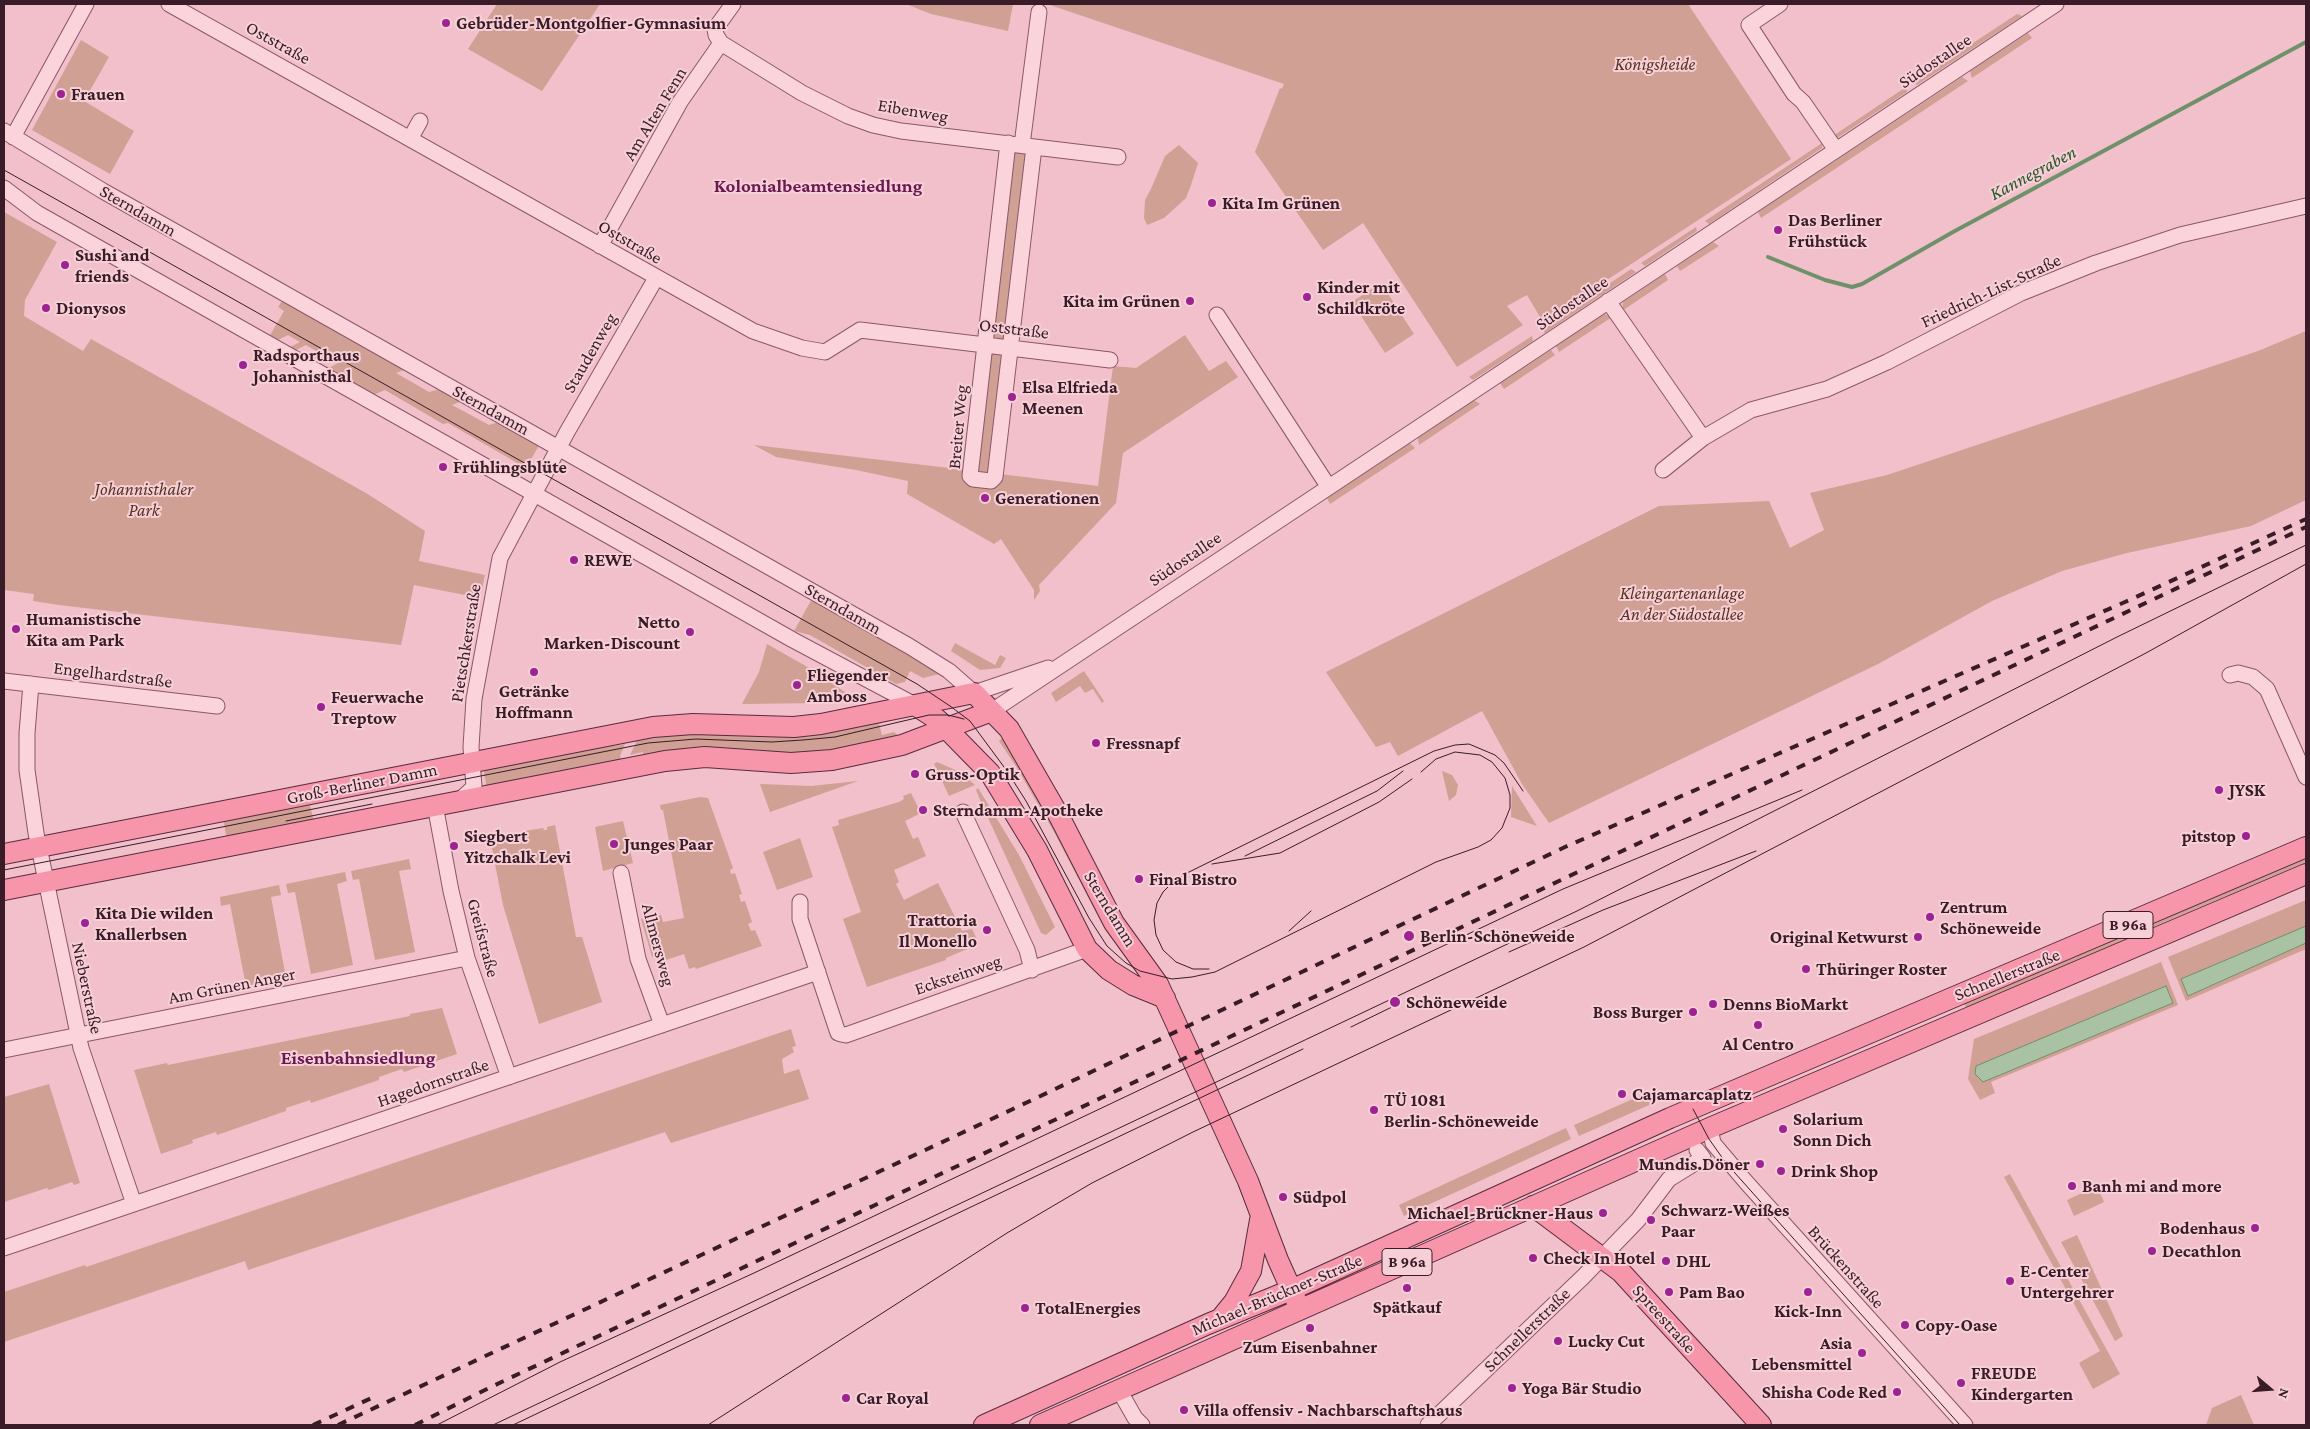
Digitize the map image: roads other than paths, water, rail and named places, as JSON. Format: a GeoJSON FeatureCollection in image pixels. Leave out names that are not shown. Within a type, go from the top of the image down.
{"type":"FeatureCollection","features":[{"type":"Feature","properties":{"kind":"main road"},"geometry":{"type":"LineString","coordinates":[[915,705],[974,693]]}},
{"type":"Feature","properties":{"kind":"main road","name":"Sterndamm"},"geometry":{"type":"LineString","coordinates":[[974,693],[1009,729],[1059,816],[1114,923],[1150,971],[1165,998],[1248,1181],[1260,1218],[1300,1309]]}},
{"type":"Feature","properties":{"kind":"main road","name":"Sterndamm"},"geometry":{"type":"LineString","coordinates":[[915,705],[947,729],[990,773],[1037,850],[1076,952],[1133,985],[1165,998]]}},
{"type":"Feature","properties":{"kind":"main road","name":"Groß-Berliner Damm"},"geometry":{"type":"LineString","coordinates":[[4,854],[653,727],[722,724],[794,727],[839,721],[915,705]]}},
{"type":"Feature","properties":{"kind":"main road"},"geometry":{"type":"LineString","coordinates":[[947,729],[992,711]]}},
{"type":"Feature","properties":{"kind":"main road","name":"Groß-Berliner Damm"},"geometry":{"type":"LineString","coordinates":[[4,890],[665,760],[705,757],[791,763],[832,760],[902,745],[947,729]]}},
{"type":"Feature","properties":{"kind":"main road","name":"Schnellerstraße"},"geometry":{"type":"LineString","coordinates":[[1707,1103],[2306,847]]}},
{"type":"Feature","properties":{"kind":"main road","name":"Schnellerstraße"},"geometry":{"type":"LineString","coordinates":[[1711,1127],[2306,874]]}},
{"type":"Feature","properties":{"kind":"main road"},"geometry":{"type":"LineString","coordinates":[[1707,1103],[1711,1127]]}},
{"type":"Feature","properties":{"kind":"main road","name":"Michael-Brückner-Straße"},"geometry":{"type":"LineString","coordinates":[[984,1425],[1221,1318],[1291,1290],[1707,1103]]}},
{"type":"Feature","properties":{"kind":"main road","name":"Michael-Brückner-Straße"},"geometry":{"type":"LineString","coordinates":[[1040,1425],[1711,1127]]}},
{"type":"Feature","properties":{"kind":"main road","name":"Spreestraße"},"geometry":{"type":"LineString","coordinates":[[1533,1206],[1621,1272],[1761,1425]]}},
{"type":"Feature","properties":{"kind":"main road"},"geometry":{"type":"LineString","coordinates":[[1221,1318],[1234,1302],[1251,1271],[1260,1218]]}},
{"type":"Feature","properties":{"kind":"street"},"geometry":{"type":"LineString","coordinates":[[8,134],[86,4]]}},
{"type":"Feature","properties":{"kind":"street","name":"Oststraße"},"geometry":{"type":"LineString","coordinates":[[169,4],[753,331],[802,348],[825,352],[860,330],[1110,360]]}},
{"type":"Feature","properties":{"kind":"street"},"geometry":{"type":"LineString","coordinates":[[721,43],[715,29],[733,4]]}},
{"type":"Feature","properties":{"kind":"street"},"geometry":{"type":"LineString","coordinates":[[1780,4],[1749,24],[1794,94],[1803,102],[1836,150]]}},
{"type":"Feature","properties":{"kind":"street","name":"Südostallee"},"geometry":{"type":"LineString","coordinates":[[992,711],[1063,662],[2056,4]]}},
{"type":"Feature","properties":{"kind":"street","name":"Breiter Weg"},"geometry":{"type":"LineString","coordinates":[[1022,145],[1011,347],[995,477],[991,481],[973,479],[970,476],[985,344],[1022,145],[1039,12]]}},
{"type":"Feature","properties":{"kind":"street","name":"Eibenweg"},"geometry":{"type":"LineString","coordinates":[[721,43],[826,106],[873,125],[901,131],[1118,157]]}},
{"type":"Feature","properties":{"kind":"street","name":"Am Alten Fenn"},"geometry":{"type":"LineString","coordinates":[[600,246],[680,102],[721,43]]}},
{"type":"Feature","properties":{"kind":"street"},"geometry":{"type":"LineString","coordinates":[[410,139],[420,121]]}},
{"type":"Feature","properties":{"kind":"street","name":"Sterndamm"},"geometry":{"type":"LineString","coordinates":[[8,134],[103,191],[917,651],[949,671],[974,693]]}},
{"type":"Feature","properties":{"kind":"street","name":"Sterndamm"},"geometry":{"type":"LineString","coordinates":[[4,188],[37,213],[793,640],[915,705]]}},
{"type":"Feature","properties":{"kind":"street","name":"Friedrich-List-Straße"},"geometry":{"type":"LineString","coordinates":[[1663,470],[1703,438],[1751,410],[1827,389],[1887,362],[2021,293],[2096,263],[2180,235],[2306,206]]}},
{"type":"Feature","properties":{"kind":"street","name":"Staudenweg"},"geometry":{"type":"LineString","coordinates":[[534,493],[656,278]]}},
{"type":"Feature","properties":{"kind":"street"},"geometry":{"type":"LineString","coordinates":[[1608,300],[1703,438]]}},
{"type":"Feature","properties":{"kind":"street"},"geometry":{"type":"LineString","coordinates":[[1217,315],[1328,486]]}},
{"type":"Feature","properties":{"kind":"street","name":"Pietschkerstraße"},"geometry":{"type":"LineString","coordinates":[[460,800],[474,787],[474,762],[471,740],[474,699],[500,558],[534,493]]}},
{"type":"Feature","properties":{"kind":"street","name":"Südostallee"},"geometry":{"type":"LineString","coordinates":[[974,693],[1063,662]]}},
{"type":"Feature","properties":{"kind":"street"},"geometry":{"type":"LineString","coordinates":[[2230,674],[2238,673],[2253,677],[2267,689],[2306,777]]}},
{"type":"Feature","properties":{"kind":"street","name":"Engelhardstraße"},"geometry":{"type":"LineString","coordinates":[[4,681],[217,706]]}},
{"type":"Feature","properties":{"kind":"street","name":"Nieberstraße"},"geometry":{"type":"LineString","coordinates":[[31,684],[27,733],[27,770],[38,847],[78,1036],[134,1204]]}},
{"type":"Feature","properties":{"kind":"street","name":"Greifstraße"},"geometry":{"type":"LineString","coordinates":[[435,805],[451,891],[467,958],[509,1077]]}},
{"type":"Feature","properties":{"kind":"street"},"geometry":{"type":"LineString","coordinates":[[963,812],[1027,950],[1032,970]]}},
{"type":"Feature","properties":{"kind":"street","name":"Allmersweg"},"geometry":{"type":"LineString","coordinates":[[621,873],[638,959],[662,1025]]}},
{"type":"Feature","properties":{"kind":"street"},"geometry":{"type":"LineString","coordinates":[[800,902],[800,919],[818,972]]}},
{"type":"Feature","properties":{"kind":"street","name":"Ecksteinweg"},"geometry":{"type":"LineString","coordinates":[[818,972],[838,1033],[846,1035],[961,993],[1032,970],[1076,952]]}},
{"type":"Feature","properties":{"kind":"street","name":"Am Grünen Anger"},"geometry":{"type":"LineString","coordinates":[[4,1050],[467,958]]}},
{"type":"Feature","properties":{"kind":"street","name":"Hagedornstraße"},"geometry":{"type":"LineString","coordinates":[[4,1248],[818,972]]}},
{"type":"Feature","properties":{"kind":"street","name":"Brückenstraße"},"geometry":{"type":"LineString","coordinates":[[1711,1127],[1713,1143],[1746,1182],[1965,1425]]}},
{"type":"Feature","properties":{"kind":"street","name":"Schnellerstraße"},"geometry":{"type":"LineString","coordinates":[[1428,1425],[1638,1220],[1669,1179],[1703,1158],[1696,1150]]}},
{"type":"Feature","properties":{"kind":"street"},"geometry":{"type":"LineString","coordinates":[[1119,1390],[1135,1418],[1142,1425]]}},
{"type":"Feature","properties":{"kind":"waterway","name":"Kannegraben"},"geometry":{"type":"LineString","coordinates":[[1768,257],[1825,280],[1852,287],[1862,284],[1953,232],[2306,42]]}},
{"type":"Feature","properties":{"kind":"tram line"},"geometry":{"type":"LineString","coordinates":[[4,170],[917,684],[950,706],[970,721],[1007,771],[1026,801],[1089,918],[1107,946],[1126,963],[1140,971],[1172,979],[1215,972],[1436,862],[1478,847],[1491,840],[1502,828],[1510,808],[1510,795],[1505,778],[1492,762],[1480,755],[1455,752],[1436,759],[1421,772]]}},
{"type":"Feature","properties":{"kind":"tram line"},"geometry":{"type":"LineString","coordinates":[[493,1425],[1577,911],[2117,637],[2306,545]]}},
{"type":"Feature","properties":{"kind":"tram line"},"geometry":{"type":"LineString","coordinates":[[708,1425],[1007,1233],[1092,1183],[1193,1132],[1584,947],[2146,653],[2306,564]]}},
{"type":"Feature","properties":{"kind":"tram line"},"geometry":{"type":"LineString","coordinates":[[4,870],[648,743],[696,739],[772,742],[803,740],[835,737],[929,715],[948,715],[964,719]]}},
{"type":"Feature","properties":{"kind":"tram line"},"geometry":{"type":"LineString","coordinates":[[1209,969],[1193,969],[1176,962],[1163,950],[1156,935],[1154,920],[1157,903],[1163,892],[1174,881],[1185,874],[1434,751],[1455,745],[1469,744],[1495,755],[1504,763],[1523,791]]}},
{"type":"Feature","properties":{"kind":"tram line"},"geometry":{"type":"LineString","coordinates":[[1245,856],[1377,791],[1403,771]]}},
{"type":"Feature","properties":{"kind":"tram line"},"geometry":{"type":"LineString","coordinates":[[1212,864],[1280,853],[1379,802],[1412,779]]}},
{"type":"Feature","properties":{"kind":"tram line"},"geometry":{"type":"LineString","coordinates":[[437,1425],[560,1362],[754,1273],[1563,889],[1802,790]]}},
{"type":"Feature","properties":{"kind":"tram line"},"geometry":{"type":"LineString","coordinates":[[286,821],[372,804]]}},
{"type":"Feature","properties":{"kind":"tram line"},"geometry":{"type":"LineString","coordinates":[[1509,952],[1603,910],[1756,851]]}},
{"type":"Feature","properties":{"kind":"tram line"},"geometry":{"type":"LineString","coordinates":[[1289,931],[1311,911]]}},
{"type":"Feature","properties":{"kind":"tram line"},"geometry":{"type":"LineString","coordinates":[[1351,1027],[1396,1005]]}},
{"type":"Feature","properties":{"kind":"tram line"},"geometry":{"type":"LineString","coordinates":[[513,1425],[1303,1049]]}},
{"type":"Feature","properties":{"kind":"tram line"},"geometry":{"type":"LineString","coordinates":[[1693,1109],[1709,1139],[1726,1163],[1960,1425]]}},
{"type":"Feature","properties":{"kind":"railway"},"geometry":{"type":"LineString","coordinates":[[338,1425],[1030,1101],[1565,847],[2125,602],[2306,519]]}},
{"type":"Feature","properties":{"kind":"railway"},"geometry":{"type":"LineString","coordinates":[[415,1425],[491,1387],[2306,527]]}},
{"type":"Feature","properties":{"kind":"railway"},"geometry":{"type":"LineString","coordinates":[[313,1425],[376,1396]]}},
{"type":"Feature","properties":{"kind":"place","name":"Gebrüder-Montgolfier-Gymnasium"},"geometry":{"type":"Point","coordinates":[446,23]}},
{"type":"Feature","properties":{"kind":"place","name":"Frauen"},"geometry":{"type":"Point","coordinates":[61,94]}},
{"type":"Feature","properties":{"kind":"place","name":"Kita Im Grünen"},"geometry":{"type":"Point","coordinates":[1212,203]}},
{"type":"Feature","properties":{"kind":"place","name":"Das Berliner Frühstück"},"geometry":{"type":"Point","coordinates":[1778,230]}},
{"type":"Feature","properties":{"kind":"place","name":"Sushi and friends"},"geometry":{"type":"Point","coordinates":[65,265]}},
{"type":"Feature","properties":{"kind":"place","name":"Kinder mit Schildkröte"},"geometry":{"type":"Point","coordinates":[1307,297]}},
{"type":"Feature","properties":{"kind":"place","name":"Kita im Grünen"},"geometry":{"type":"Point","coordinates":[1190,301]}},
{"type":"Feature","properties":{"kind":"place","name":"Dionysos"},"geometry":{"type":"Point","coordinates":[46,308]}},
{"type":"Feature","properties":{"kind":"place","name":"Radsporthaus Johannisthal"},"geometry":{"type":"Point","coordinates":[243,365]}},
{"type":"Feature","properties":{"kind":"place","name":"Elsa Elfrieda Meenen"},"geometry":{"type":"Point","coordinates":[1012,397]}},
{"type":"Feature","properties":{"kind":"place","name":"Frühlingsblüte"},"geometry":{"type":"Point","coordinates":[443,467]}},
{"type":"Feature","properties":{"kind":"place","name":"Generationen"},"geometry":{"type":"Point","coordinates":[985,498]}},
{"type":"Feature","properties":{"kind":"place","name":"REWE"},"geometry":{"type":"Point","coordinates":[574,560]}},
{"type":"Feature","properties":{"kind":"place","name":"Humanistische Kita am Park"},"geometry":{"type":"Point","coordinates":[16,629]}},
{"type":"Feature","properties":{"kind":"place","name":"Netto Marken-Discount"},"geometry":{"type":"Point","coordinates":[690,632]}},
{"type":"Feature","properties":{"kind":"place","name":"Getränke Hoffmann"},"geometry":{"type":"Point","coordinates":[534,672]}},
{"type":"Feature","properties":{"kind":"place","name":"Fliegender Amboss"},"geometry":{"type":"Point","coordinates":[797,685]}},
{"type":"Feature","properties":{"kind":"place","name":"Feuerwache Treptow"},"geometry":{"type":"Point","coordinates":[321,707]}},
{"type":"Feature","properties":{"kind":"place","name":"Fressnapf"},"geometry":{"type":"Point","coordinates":[1096,743]}},
{"type":"Feature","properties":{"kind":"place","name":"Gruss-Optik"},"geometry":{"type":"Point","coordinates":[915,774]}},
{"type":"Feature","properties":{"kind":"place","name":"JYSK"},"geometry":{"type":"Point","coordinates":[2219,790]}},
{"type":"Feature","properties":{"kind":"place","name":"Sterndamm-Apotheke"},"geometry":{"type":"Point","coordinates":[923,810]}},
{"type":"Feature","properties":{"kind":"place","name":"pitstop"},"geometry":{"type":"Point","coordinates":[2246,836]}},
{"type":"Feature","properties":{"kind":"place","name":"Junges Paar"},"geometry":{"type":"Point","coordinates":[614,844]}},
{"type":"Feature","properties":{"kind":"place","name":"Siegbert Yitzchalk Levi"},"geometry":{"type":"Point","coordinates":[454,846]}},
{"type":"Feature","properties":{"kind":"place","name":"Final Bistro"},"geometry":{"type":"Point","coordinates":[1139,879]}},
{"type":"Feature","properties":{"kind":"place","name":"Zentrum Schöneweide"},"geometry":{"type":"Point","coordinates":[1930,917]}},
{"type":"Feature","properties":{"kind":"place","name":"Kita Die wilden Knallerbsen"},"geometry":{"type":"Point","coordinates":[85,923]}},
{"type":"Feature","properties":{"kind":"place","name":"Trattoria Il Monello"},"geometry":{"type":"Point","coordinates":[987,930]}},
{"type":"Feature","properties":{"kind":"place","name":"Berlin-Schöneweide"},"geometry":{"type":"Point","coordinates":[1409,936]}},
{"type":"Feature","properties":{"kind":"place","name":"Original Ketwurst"},"geometry":{"type":"Point","coordinates":[1918,937]}},
{"type":"Feature","properties":{"kind":"place","name":"Thüringer Roster"},"geometry":{"type":"Point","coordinates":[1806,969]}},
{"type":"Feature","properties":{"kind":"place","name":"Schöneweide"},"geometry":{"type":"Point","coordinates":[1395,1002]}},
{"type":"Feature","properties":{"kind":"place","name":"Denns BioMarkt"},"geometry":{"type":"Point","coordinates":[1713,1004]}},
{"type":"Feature","properties":{"kind":"place","name":"Boss Burger"},"geometry":{"type":"Point","coordinates":[1693,1012]}},
{"type":"Feature","properties":{"kind":"place","name":"Al Centro"},"geometry":{"type":"Point","coordinates":[1758,1025]}},
{"type":"Feature","properties":{"kind":"place","name":"Cajamarcaplatz"},"geometry":{"type":"Point","coordinates":[1622,1094]}},
{"type":"Feature","properties":{"kind":"place","name":"TÜ 1081 Berlin-Schöneweide"},"geometry":{"type":"Point","coordinates":[1374,1110]}},
{"type":"Feature","properties":{"kind":"place","name":"Solarium Sonn Dich"},"geometry":{"type":"Point","coordinates":[1783,1129]}},
{"type":"Feature","properties":{"kind":"place","name":"Mundis.Döner"},"geometry":{"type":"Point","coordinates":[1760,1164]}},
{"type":"Feature","properties":{"kind":"place","name":"Drink Shop"},"geometry":{"type":"Point","coordinates":[1781,1171]}},
{"type":"Feature","properties":{"kind":"place","name":"Banh mi and more"},"geometry":{"type":"Point","coordinates":[2072,1186]}},
{"type":"Feature","properties":{"kind":"place","name":"Südpol"},"geometry":{"type":"Point","coordinates":[1283,1197]}},
{"type":"Feature","properties":{"kind":"place","name":"Michael-Brückner-Haus"},"geometry":{"type":"Point","coordinates":[1603,1213]}},
{"type":"Feature","properties":{"kind":"place","name":"Schwarz-Weißes Paar"},"geometry":{"type":"Point","coordinates":[1651,1220]}},
{"type":"Feature","properties":{"kind":"place","name":"Bodenhaus"},"geometry":{"type":"Point","coordinates":[2255,1228]}},
{"type":"Feature","properties":{"kind":"place","name":"Decathlon"},"geometry":{"type":"Point","coordinates":[2152,1251]}},
{"type":"Feature","properties":{"kind":"place","name":"Check In Hotel"},"geometry":{"type":"Point","coordinates":[1533,1258]}},
{"type":"Feature","properties":{"kind":"place","name":"DHL"},"geometry":{"type":"Point","coordinates":[1666,1261]}},
{"type":"Feature","properties":{"kind":"place","name":"E-Center Untergehrer"},"geometry":{"type":"Point","coordinates":[2010,1281]}},
{"type":"Feature","properties":{"kind":"place","name":"Spätkauf"},"geometry":{"type":"Point","coordinates":[1407,1288]}},
{"type":"Feature","properties":{"kind":"place","name":"Pam Bao"},"geometry":{"type":"Point","coordinates":[1669,1292]}},
{"type":"Feature","properties":{"kind":"place","name":"Kick-Inn"},"geometry":{"type":"Point","coordinates":[1808,1292]}},
{"type":"Feature","properties":{"kind":"place","name":"TotalEnergies"},"geometry":{"type":"Point","coordinates":[1025,1308]}},
{"type":"Feature","properties":{"kind":"place","name":"Copy-Oase"},"geometry":{"type":"Point","coordinates":[1905,1325]}},
{"type":"Feature","properties":{"kind":"place","name":"Zum Eisenbahner"},"geometry":{"type":"Point","coordinates":[1310,1328]}},
{"type":"Feature","properties":{"kind":"place","name":"Lucky Cut"},"geometry":{"type":"Point","coordinates":[1558,1341]}},
{"type":"Feature","properties":{"kind":"place","name":"Asia Lebensmittel"},"geometry":{"type":"Point","coordinates":[1862,1353]}},
{"type":"Feature","properties":{"kind":"place","name":"FREUDE Kindergarten"},"geometry":{"type":"Point","coordinates":[1961,1383]}},
{"type":"Feature","properties":{"kind":"place","name":"Yoga Bär Studio"},"geometry":{"type":"Point","coordinates":[1512,1388]}},
{"type":"Feature","properties":{"kind":"place","name":"Shisha Code Red"},"geometry":{"type":"Point","coordinates":[1897,1392]}},
{"type":"Feature","properties":{"kind":"place","name":"Car Royal"},"geometry":{"type":"Point","coordinates":[846,1398]}},
{"type":"Feature","properties":{"kind":"place","name":"Villa offensiv - Nachbarschaftshaus"},"geometry":{"type":"Point","coordinates":[1184,1410]}},
{"type":"Feature","properties":{"kind":"district","name":"Kolonialbeamtensiedlung"},"geometry":{"type":"Point","coordinates":[818,186]}},
{"type":"Feature","properties":{"kind":"district","name":"Eisenbahnsiedlung"},"geometry":{"type":"Point","coordinates":[358,1058]}},
{"type":"Feature","properties":{"kind":"park label","name":"Königsheide"},"geometry":{"type":"Point","coordinates":[1655,64]}},
{"type":"Feature","properties":{"kind":"park label","name":"Johannisthaler Park"},"geometry":{"type":"Point","coordinates":[144,499]}},
{"type":"Feature","properties":{"kind":"park label","name":"Kleingartenanlage An der Südostallee"},"geometry":{"type":"Point","coordinates":[1682,603]}}]}
